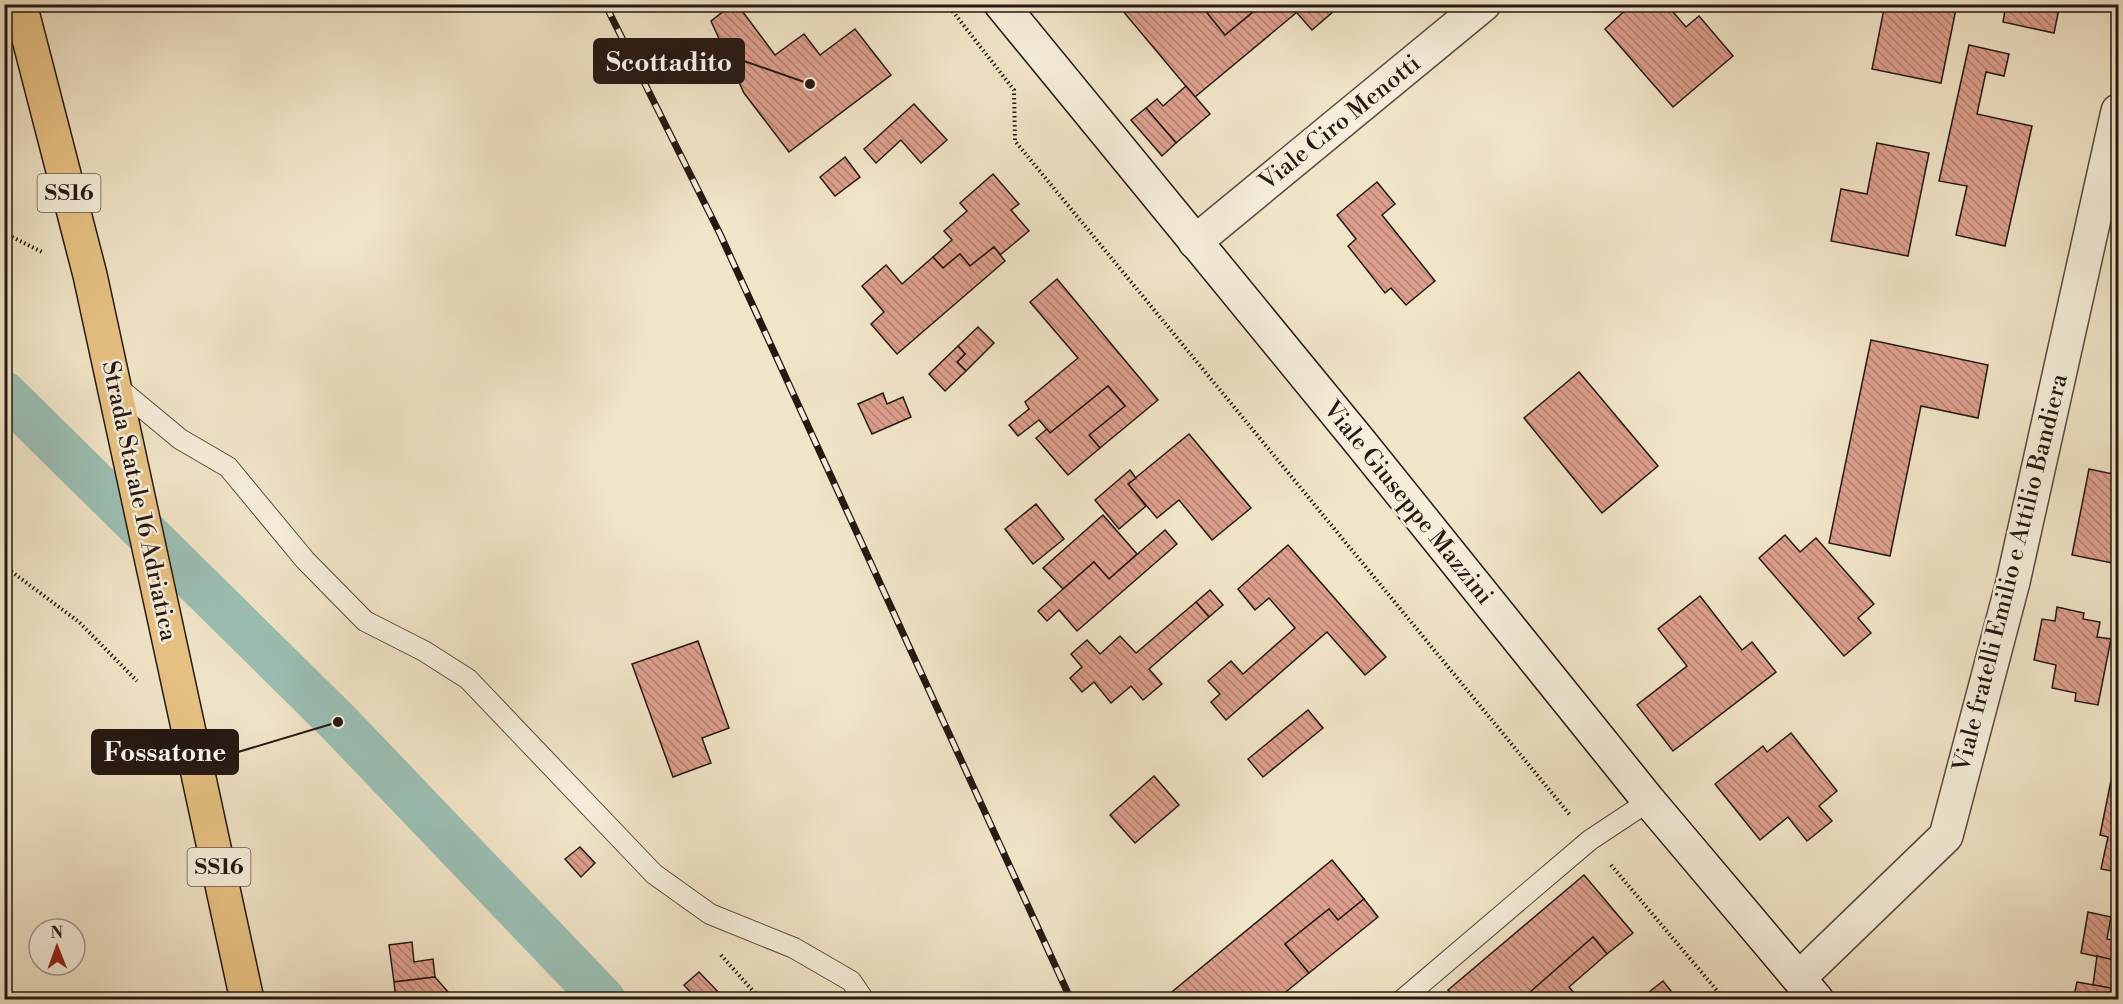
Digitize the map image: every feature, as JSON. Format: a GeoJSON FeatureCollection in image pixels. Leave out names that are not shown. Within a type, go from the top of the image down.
{"type":"FeatureCollection","features":[{"type":"Feature","properties":{"kind":"main road","name":"Strada Statale 16 Adriatica"},"geometry":{"type":"LineString","coordinates":[[20,4],[90,276],[247,999]]}},
{"type":"Feature","properties":{"kind":"street","name":"Viale Giuseppe Mazzini"},"geometry":{"type":"LineString","coordinates":[[1001,4],[1649,801],[1808,989]]}},
{"type":"Feature","properties":{"kind":"street","name":"Viale Ciro Menotti"},"geometry":{"type":"LineString","coordinates":[[1195,242],[1484,4]]}},
{"type":"Feature","properties":{"kind":"street","name":"Viale fratelli Emilio e Attilio Bandiera"},"geometry":{"type":"LineString","coordinates":[[1808,989],[1946,836],[2013,582],[2118,111]]}},
{"type":"Feature","properties":{"kind":"lane"},"geometry":{"type":"LineString","coordinates":[[113,384],[180,439],[228,467],[305,560],[365,621],[424,651],[468,679],[654,874],[710,914],[794,948],[851,981],[864,999]]}},
{"type":"Feature","properties":{"kind":"lane"},"geometry":{"type":"LineString","coordinates":[[1402,999],[1590,840],[1649,801]]}},
{"type":"Feature","properties":{"kind":"path"},"geometry":{"type":"LineString","coordinates":[[947,4],[1014,90],[1015,141],[1590,840],[1725,999]]}},
{"type":"Feature","properties":{"kind":"path"},"geometry":{"type":"LineString","coordinates":[[4,566],[79,622],[142,686]]}},
{"type":"Feature","properties":{"kind":"building"},"geometry":{"type":"Polygon","coordinates":[[[733,4],[737,4],[775,55],[804,34],[820,55],[855,29],[891,75],[789,152],[744,93],[711,21],[733,4]]]}},
{"type":"Feature","properties":{"kind":"building"},"geometry":{"type":"Polygon","coordinates":[[[1117,4],[1200,4],[1225,35],[1254,11],[1249,4],[1289,4],[1296,13],[1195,97],[1117,4]]]}},
{"type":"Feature","properties":{"kind":"building"},"geometry":{"type":"Polygon","coordinates":[[[1200,4],[1249,4],[1254,11],[1225,35],[1200,4]]]}},
{"type":"Feature","properties":{"kind":"building"},"geometry":{"type":"Polygon","coordinates":[[[1289,4],[1331,4],[1335,10],[1312,30],[1289,4]]]}},
{"type":"Feature","properties":{"kind":"building"},"geometry":{"type":"Polygon","coordinates":[[[1632,4],[1666,4],[1686,27],[1699,16],[1733,56],[1673,107],[1605,29],[1632,4]]]}},
{"type":"Feature","properties":{"kind":"building"},"geometry":{"type":"Polygon","coordinates":[[[1885,4],[1957,4],[1941,83],[1872,69],[1885,4]]]}},
{"type":"Feature","properties":{"kind":"building"},"geometry":{"type":"Polygon","coordinates":[[[2006,4],[2060,4],[2054,33],[2003,22],[2006,4]]]}},
{"type":"Feature","properties":{"kind":"building"},"geometry":{"type":"Polygon","coordinates":[[[1969,45],[2009,54],[2004,76],[1986,72],[1977,114],[2032,126],[2005,246],[1956,235],[1967,186],[1939,181],[1969,45]]]}},
{"type":"Feature","properties":{"kind":"building"},"geometry":{"type":"Polygon","coordinates":[[[1186,86],[1210,114],[1176,143],[1146,108],[1157,99],[1163,106],[1186,86]]]}},
{"type":"Feature","properties":{"kind":"building"},"geometry":{"type":"Polygon","coordinates":[[[914,104],[947,140],[921,163],[901,140],[876,163],[864,149],[914,104]]]}},
{"type":"Feature","properties":{"kind":"building"},"geometry":{"type":"Polygon","coordinates":[[[1146,108],[1176,143],[1162,156],[1131,120],[1146,108]]]}},
{"type":"Feature","properties":{"kind":"building"},"geometry":{"type":"Polygon","coordinates":[[[1877,143],[1929,153],[1908,256],[1831,241],[1841,189],[1867,194],[1877,143]]]}},
{"type":"Feature","properties":{"kind":"building"},"geometry":{"type":"Polygon","coordinates":[[[845,157],[860,177],[835,196],[820,177],[845,157]]]}},
{"type":"Feature","properties":{"kind":"building"},"geometry":{"type":"Polygon","coordinates":[[[993,174],[1019,204],[1011,210],[1029,231],[1000,255],[994,247],[970,266],[960,254],[943,268],[933,257],[952,240],[944,231],[967,211],[960,203],[993,174]]]}},
{"type":"Feature","properties":{"kind":"building"},"geometry":{"type":"Polygon","coordinates":[[[1377,182],[1395,204],[1382,215],[1435,281],[1406,305],[1391,288],[1385,293],[1348,246],[1356,239],[1337,215],[1377,182]]]}},
{"type":"Feature","properties":{"kind":"building"},"geometry":{"type":"Polygon","coordinates":[[[994,247],[1005,261],[897,354],[871,324],[884,312],[862,286],[886,265],[902,284],[933,257],[943,268],[960,254],[970,266],[994,247]]]}},
{"type":"Feature","properties":{"kind":"building"},"geometry":{"type":"Polygon","coordinates":[[[1057,279],[1158,400],[1100,448],[1089,435],[1125,406],[1108,386],[1050,433],[1039,420],[1018,436],[1009,425],[1029,409],[1025,402],[1078,358],[1030,302],[1057,279]]]}},
{"type":"Feature","properties":{"kind":"building"},"geometry":{"type":"Polygon","coordinates":[[[978,327],[994,343],[966,371],[957,362],[965,354],[958,346],[978,327]]]}},
{"type":"Feature","properties":{"kind":"building"},"geometry":{"type":"Polygon","coordinates":[[[1871,340],[1988,365],[1978,418],[1921,406],[1890,556],[1829,543],[1871,340]]]}},
{"type":"Feature","properties":{"kind":"building"},"geometry":{"type":"Polygon","coordinates":[[[958,346],[965,354],[957,362],[966,371],[945,391],[929,374],[958,346]]]}},
{"type":"Feature","properties":{"kind":"building"},"geometry":{"type":"Polygon","coordinates":[[[1579,372],[1658,466],[1602,513],[1524,418],[1579,372]]]}},
{"type":"Feature","properties":{"kind":"building"},"geometry":{"type":"Polygon","coordinates":[[[1108,386],[1125,406],[1089,435],[1100,448],[1068,475],[1036,438],[1047,429],[1050,433],[1108,386]]]}},
{"type":"Feature","properties":{"kind":"building"},"geometry":{"type":"Polygon","coordinates":[[[883,393],[887,404],[903,397],[911,417],[872,434],[858,404],[883,393]]]}},
{"type":"Feature","properties":{"kind":"building"},"geometry":{"type":"Polygon","coordinates":[[[1189,434],[1251,508],[1212,540],[1179,500],[1157,518],[1128,484],[1189,434]]]}},
{"type":"Feature","properties":{"kind":"building"},"geometry":{"type":"Polygon","coordinates":[[[2089,469],[2118,475],[2118,564],[2072,555],[2089,469]]]}},
{"type":"Feature","properties":{"kind":"building"},"geometry":{"type":"Polygon","coordinates":[[[1130,470],[1136,478],[1128,484],[1146,506],[1119,529],[1095,500],[1130,470]]]}},
{"type":"Feature","properties":{"kind":"building"},"geometry":{"type":"Polygon","coordinates":[[[1036,504],[1064,539],[1033,564],[1005,529],[1036,504]]]}},
{"type":"Feature","properties":{"kind":"building"},"geometry":{"type":"Polygon","coordinates":[[[1103,515],[1137,554],[1109,579],[1094,562],[1063,589],[1043,568],[1103,515]]]}},
{"type":"Feature","properties":{"kind":"building"},"geometry":{"type":"Polygon","coordinates":[[[1165,530],[1177,544],[1077,631],[1059,610],[1047,621],[1038,611],[1094,562],[1109,579],[1165,530]]]}},
{"type":"Feature","properties":{"kind":"building"},"geometry":{"type":"Polygon","coordinates":[[[1785,535],[1800,552],[1816,538],[1874,604],[1858,618],[1871,633],[1844,656],[1759,558],[1785,535]]]}},
{"type":"Feature","properties":{"kind":"building"},"geometry":{"type":"Polygon","coordinates":[[[1288,545],[1386,657],[1365,675],[1327,632],[1226,720],[1211,702],[1220,694],[1208,681],[1231,661],[1243,674],[1295,628],[1269,598],[1255,610],[1238,589],[1288,545]]]}},
{"type":"Feature","properties":{"kind":"building"},"geometry":{"type":"Polygon","coordinates":[[[1210,590],[1223,605],[1209,617],[1196,602],[1210,590]]]}},
{"type":"Feature","properties":{"kind":"building"},"geometry":{"type":"Polygon","coordinates":[[[1700,596],[1742,650],[1752,642],[1776,672],[1673,751],[1637,705],[1687,666],[1658,629],[1700,596]]]}},
{"type":"Feature","properties":{"kind":"building"},"geometry":{"type":"Polygon","coordinates":[[[1196,602],[1209,617],[1149,669],[1162,684],[1143,700],[1131,686],[1111,703],[1094,682],[1082,692],[1070,678],[1082,667],[1071,654],[1087,640],[1100,654],[1120,636],[1136,653],[1196,602]]]}},
{"type":"Feature","properties":{"kind":"building"},"geometry":{"type":"Polygon","coordinates":[[[2057,607],[2084,613],[2083,619],[2100,622],[2097,637],[2111,639],[2098,705],[2075,701],[2076,693],[2052,688],[2056,665],[2034,660],[2042,619],[2055,621],[2057,607]]]}},
{"type":"Feature","properties":{"kind":"building"},"geometry":{"type":"Polygon","coordinates":[[[698,641],[729,728],[702,738],[711,763],[673,777],[632,664],[698,641]]]}},
{"type":"Feature","properties":{"kind":"building"},"geometry":{"type":"Polygon","coordinates":[[[1308,710],[1323,728],[1263,777],[1248,759],[1308,710]]]}},
{"type":"Feature","properties":{"kind":"building"},"geometry":{"type":"Polygon","coordinates":[[[1791,733],[1837,791],[1819,806],[1832,821],[1807,841],[1788,817],[1760,840],[1715,784],[1763,746],[1767,752],[1791,733]]]}},
{"type":"Feature","properties":{"kind":"building"},"geometry":{"type":"Polygon","coordinates":[[[2118,746],[2118,872],[2101,869],[2108,837],[2100,835],[2118,746]]]}},
{"type":"Feature","properties":{"kind":"building"},"geometry":{"type":"Polygon","coordinates":[[[1154,776],[1179,805],[1135,843],[1110,815],[1154,776]]]}},
{"type":"Feature","properties":{"kind":"building"},"geometry":{"type":"Polygon","coordinates":[[[580,847],[595,863],[581,877],[565,859],[580,847]]]}},
{"type":"Feature","properties":{"kind":"building"},"geometry":{"type":"Polygon","coordinates":[[[1332,860],[1364,899],[1338,920],[1329,909],[1285,944],[1309,973],[1276,1000],[1162,1000],[1332,860]]]}},
{"type":"Feature","properties":{"kind":"building"},"geometry":{"type":"Polygon","coordinates":[[[1584,875],[1633,933],[1607,954],[1593,937],[1521,1000],[1456,1000],[1448,990],[1584,875]]]}},
{"type":"Feature","properties":{"kind":"building"},"geometry":{"type":"Polygon","coordinates":[[[2118,896],[2118,917],[2114,916],[2118,896]]]}},
{"type":"Feature","properties":{"kind":"building"},"geometry":{"type":"Polygon","coordinates":[[[1364,899],[1378,917],[1309,973],[1285,944],[1329,909],[1338,920],[1364,899]]]}},
{"type":"Feature","properties":{"kind":"building"},"geometry":{"type":"Polygon","coordinates":[[[2088,912],[2111,917],[2107,939],[2118,941],[2118,961],[2081,953],[2088,912]]]}},
{"type":"Feature","properties":{"kind":"building"},"geometry":{"type":"Polygon","coordinates":[[[1593,937],[1607,954],[1569,987],[1580,1000],[1521,1000],[1593,937]]]}},
{"type":"Feature","properties":{"kind":"building"},"geometry":{"type":"Polygon","coordinates":[[[412,942],[414,962],[433,959],[435,977],[394,982],[389,945],[412,942]]]}},
{"type":"Feature","properties":{"kind":"building"},"geometry":{"type":"Polygon","coordinates":[[[2097,956],[2118,961],[2118,1000],[2109,1000],[2111,988],[2093,985],[2097,956]]]}},
{"type":"Feature","properties":{"kind":"building"},"geometry":{"type":"Polygon","coordinates":[[[699,972],[723,997],[721,1000],[698,1000],[684,985],[699,972]]]}},
{"type":"Feature","properties":{"kind":"building"},"geometry":{"type":"Polygon","coordinates":[[[435,977],[455,1000],[396,1000],[394,982],[435,977]]]}},
{"type":"Feature","properties":{"kind":"building"},"geometry":{"type":"Polygon","coordinates":[[[1663,981],[1678,1000],[1640,1000],[1640,999],[1663,981]]]}},
{"type":"Feature","properties":{"kind":"building"},"geometry":{"type":"Polygon","coordinates":[[[2077,982],[2111,988],[2109,1000],[2073,1000],[2077,982]]]}},
{"type":"Feature","properties":{"kind":"waterway"},"geometry":{"type":"LineString","coordinates":[[4,393],[338,722],[604,1000]]}},
{"type":"Feature","properties":{"kind":"railway"},"geometry":{"type":"LineString","coordinates":[[605,4],[720,234],[1071,1000]]}},
{"type":"Feature","properties":{"kind":"place","name":"Scottadito"},"geometry":{"type":"Point","coordinates":[810,84]}},
{"type":"Feature","properties":{"kind":"place","name":"Fossatone"},"geometry":{"type":"Point","coordinates":[338,722]}}]}
